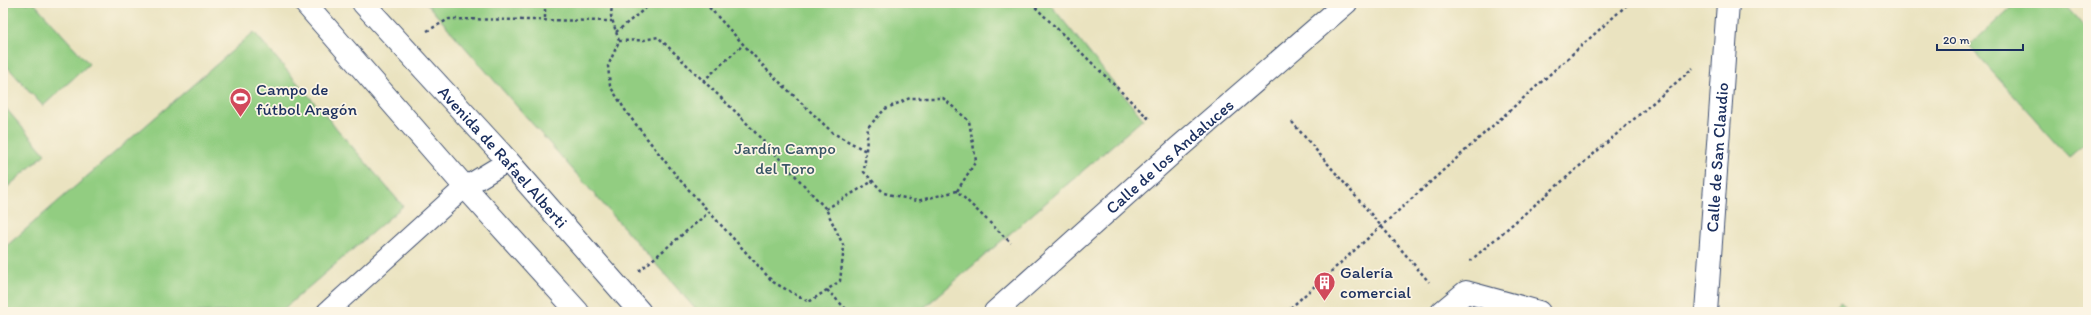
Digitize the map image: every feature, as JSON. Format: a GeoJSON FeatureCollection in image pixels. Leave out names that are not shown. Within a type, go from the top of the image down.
{"type":"FeatureCollection","features":[{"type":"Feature","properties":{"kind":"street","name":"Avenida de Rafael Alberti"},"geometry":{"type":"LineString","coordinates":[[364,3],[508,161],[640,312]]}},
{"type":"Feature","properties":{"kind":"street","name":"Calle de los Andaluces"},"geometry":{"type":"LineString","coordinates":[[995,312],[1178,148],[1346,3]]}},
{"type":"Feature","properties":{"kind":"street","name":"Calle de San Claudio"},"geometry":{"type":"LineString","coordinates":[[1706,312],[1728,3]]}},
{"type":"Feature","properties":{"kind":"street"},"geometry":{"type":"LineString","coordinates":[[310,6],[465,188],[578,312]]}},
{"type":"Feature","properties":{"kind":"street"},"geometry":{"type":"LineString","coordinates":[[327,312],[465,188],[508,161]]}},
{"type":"Feature","properties":{"kind":"street"},"geometry":{"type":"LineString","coordinates":[[1442,312],[1466,292],[1539,312]]}},
{"type":"Feature","properties":{"kind":"path"},"geometry":{"type":"LineString","coordinates":[[545,3],[545,19]]}},
{"type":"Feature","properties":{"kind":"path"},"geometry":{"type":"LineString","coordinates":[[612,3],[612,21],[619,41],[608,66],[610,86],[627,113],[679,180],[773,282],[809,302],[840,281],[844,247],[826,209],[741,117],[658,37],[644,40],[619,41]]}},
{"type":"Feature","properties":{"kind":"path"},"geometry":{"type":"LineString","coordinates":[[616,32],[652,3]]}},
{"type":"Feature","properties":{"kind":"path"},"geometry":{"type":"LineString","coordinates":[[704,3],[718,16],[743,45],[833,133],[866,151]]}},
{"type":"Feature","properties":{"kind":"path"},"geometry":{"type":"LineString","coordinates":[[1031,3],[1150,120]]}},
{"type":"Feature","properties":{"kind":"path"},"geometry":{"type":"LineString","coordinates":[[1286,312],[1629,3]]}},
{"type":"Feature","properties":{"kind":"path"},"geometry":{"type":"LineString","coordinates":[[426,31],[449,19],[612,21]]}},
{"type":"Feature","properties":{"kind":"path"},"geometry":{"type":"LineString","coordinates":[[703,81],[743,45]]}},
{"type":"Feature","properties":{"kind":"path"},"geometry":{"type":"LineString","coordinates":[[1470,261],[1693,68]]}},
{"type":"Feature","properties":{"kind":"path"},"geometry":{"type":"LineString","coordinates":[[910,98],[943,98],[969,121],[976,161],[958,192],[917,201],[884,192],[864,172],[866,151],[868,127],[885,109],[910,98]]}},
{"type":"Feature","properties":{"kind":"path"},"geometry":{"type":"LineString","coordinates":[[1292,122],[1380,227],[1429,282]]}},
{"type":"Feature","properties":{"kind":"path"},"geometry":{"type":"LineString","coordinates":[[826,209],[873,181]]}},
{"type":"Feature","properties":{"kind":"path"},"geometry":{"type":"LineString","coordinates":[[958,192],[1011,243]]}},
{"type":"Feature","properties":{"kind":"path"},"geometry":{"type":"LineString","coordinates":[[638,272],[708,213]]}},
{"type":"Feature","properties":{"kind":"path"},"geometry":{"type":"LineString","coordinates":[[827,290],[849,312]]}},
{"type":"Feature","properties":{"kind":"green space"},"geometry":{"type":"Polygon","coordinates":[[[3,3],[34,3],[89,64],[43,106],[3,62],[3,3]]]}},
{"type":"Feature","properties":{"kind":"green space","name":"Jardín Campo del Toro"},"geometry":{"type":"Polygon","coordinates":[[[426,3],[1049,3],[1143,119],[919,312],[698,312],[426,3]]]}},
{"type":"Feature","properties":{"kind":"green space"},"geometry":{"type":"Polygon","coordinates":[[[2016,3],[2063,3],[2088,31],[2088,141],[2069,157],[1969,46],[2016,3]]]}},
{"type":"Feature","properties":{"kind":"green space","name":"Campo de fútbol Aragón"},"geometry":{"type":"Polygon","coordinates":[[[254,32],[403,206],[280,312],[3,312],[3,249],[254,32]]]}},
{"type":"Feature","properties":{"kind":"green space"},"geometry":{"type":"Polygon","coordinates":[[[3,105],[45,154],[3,191],[3,105]]]}},
{"type":"Feature","properties":{"kind":"green space"},"geometry":{"type":"Polygon","coordinates":[[[1841,301],[1850,312],[1828,312],[1841,301]]]}},
{"type":"Feature","properties":{"kind":"place","name":"Campo de fútbol Aragón"},"geometry":{"type":"Point","coordinates":[241,118]}},
{"type":"Feature","properties":{"kind":"place","name":"Galería comercial"},"geometry":{"type":"Point","coordinates":[1325,302]}}]}
